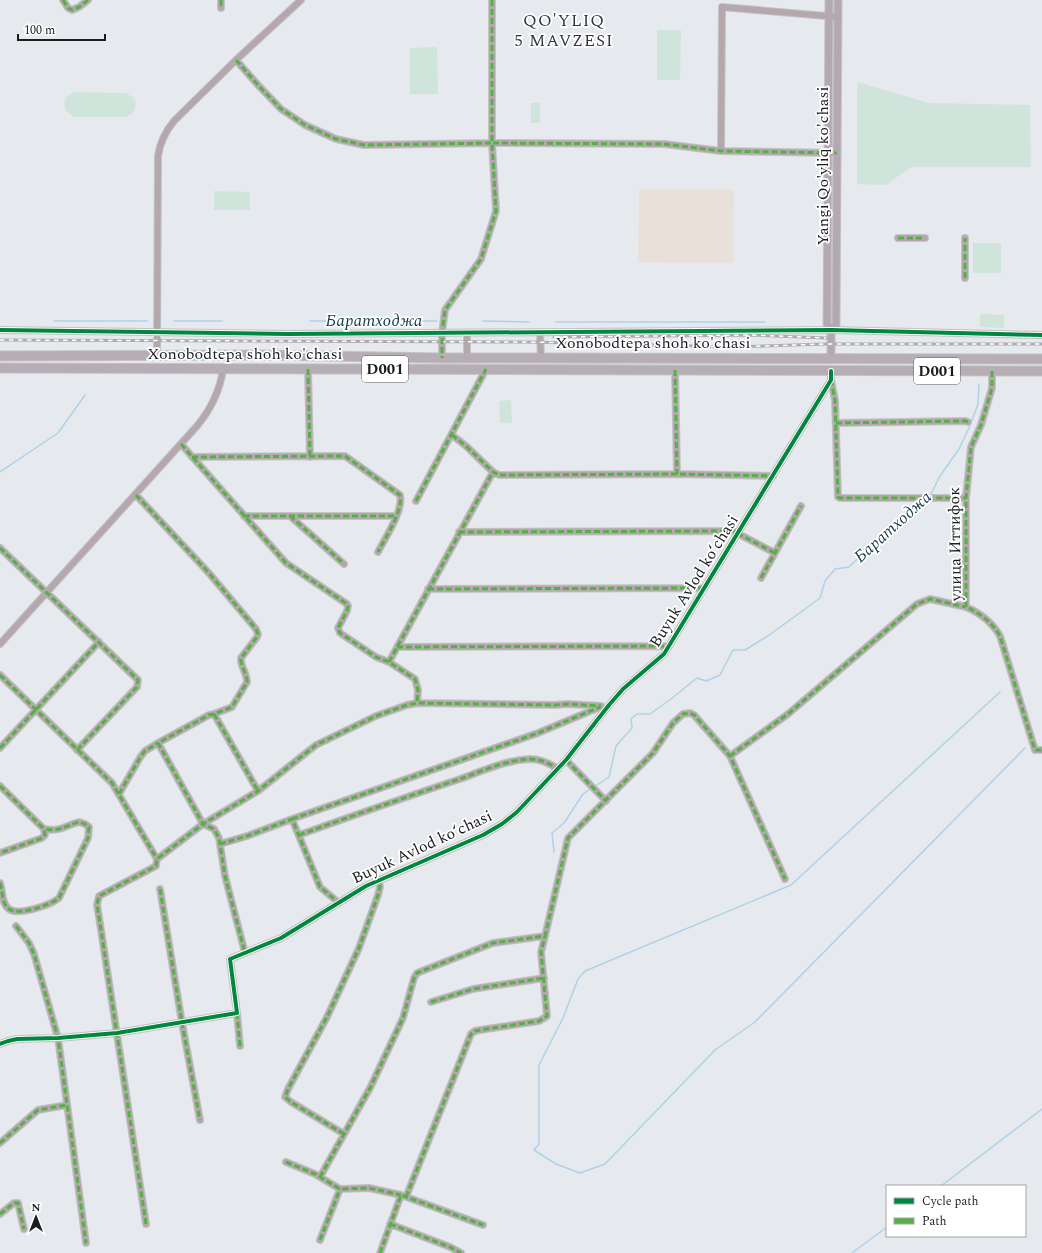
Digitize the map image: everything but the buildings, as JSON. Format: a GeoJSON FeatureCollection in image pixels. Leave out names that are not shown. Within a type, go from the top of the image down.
{"type":"FeatureCollection","features":[{"type":"Feature","properties":{"kind":"highway","name":"Xonobodtepa shoh ko'chasi"},"geometry":{"type":"LineString","coordinates":[[0,356],[263,355],[442,358],[1042,359]]}},
{"type":"Feature","properties":{"kind":"highway"},"geometry":{"type":"LineString","coordinates":[[20,356],[21,368]]}},
{"type":"Feature","properties":{"kind":"highway"},"geometry":{"type":"LineString","coordinates":[[596,358],[596,370]]}},
{"type":"Feature","properties":{"kind":"highway"},"geometry":{"type":"LineString","coordinates":[[831,359],[831,376]]}},
{"type":"Feature","properties":{"kind":"highway","name":"Xonobodtepa shoh ko'chasi"},"geometry":{"type":"LineString","coordinates":[[0,368],[675,370],[831,376],[1042,371]]}},
{"type":"Feature","properties":{"kind":"main road","name":"Yangi Qo'yliq ko'chasi"},"geometry":{"type":"LineString","coordinates":[[829,0],[828,324],[831,330],[831,359]]}},
{"type":"Feature","properties":{"kind":"main road","name":"Yangi Qo'yliq ko'chasi"},"geometry":{"type":"LineString","coordinates":[[831,330],[836,325],[838,0]]}},
{"type":"Feature","properties":{"kind":"street"},"geometry":{"type":"LineString","coordinates":[[64,0],[68,8],[72,10],[88,0]]}},
{"type":"Feature","properties":{"kind":"street"},"geometry":{"type":"LineString","coordinates":[[222,0],[222,8]]}},
{"type":"Feature","properties":{"kind":"street"},"geometry":{"type":"LineString","coordinates":[[156,356],[158,156],[161,142],[174,121],[236,60],[301,0]]}},
{"type":"Feature","properties":{"kind":"street"},"geometry":{"type":"LineString","coordinates":[[442,358],[442,333],[445,310],[480,259],[496,211],[492,143],[492,0]]}},
{"type":"Feature","properties":{"kind":"street"},"geometry":{"type":"LineString","coordinates":[[721,151],[722,7],[838,17]]}},
{"type":"Feature","properties":{"kind":"street"},"geometry":{"type":"LineString","coordinates":[[236,60],[281,109],[305,124],[336,139],[364,144],[664,144],[721,151],[837,153]]}},
{"type":"Feature","properties":{"kind":"street"},"geometry":{"type":"LineString","coordinates":[[898,238],[925,238]]}},
{"type":"Feature","properties":{"kind":"street"},"geometry":{"type":"LineString","coordinates":[[965,238],[965,278]]}},
{"type":"Feature","properties":{"kind":"street"},"geometry":{"type":"LineString","coordinates":[[0,330],[288,334],[831,330],[1042,335]]}},
{"type":"Feature","properties":{"kind":"street"},"geometry":{"type":"LineString","coordinates":[[467,333],[467,357]]}},
{"type":"Feature","properties":{"kind":"street"},"geometry":{"type":"LineString","coordinates":[[540,333],[541,358]]}},
{"type":"Feature","properties":{"kind":"street"},"geometry":{"type":"LineString","coordinates":[[0,644],[197,426],[211,406],[221,380],[223,369]]}},
{"type":"Feature","properties":{"kind":"street"},"geometry":{"type":"LineString","coordinates":[[308,369],[310,456]]}},
{"type":"Feature","properties":{"kind":"street"},"geometry":{"type":"LineString","coordinates":[[416,501],[486,369]]}},
{"type":"Feature","properties":{"kind":"street"},"geometry":{"type":"LineString","coordinates":[[675,370],[677,474]]}},
{"type":"Feature","properties":{"kind":"street","name":"улица Иттифок"},"geometry":{"type":"LineString","coordinates":[[992,371],[992,388],[981,425],[970,447],[966,498],[966,607],[976,611],[985,618],[994,626],[1000,636],[1035,750],[1042,750]]}},
{"type":"Feature","properties":{"kind":"street"},"geometry":{"type":"LineString","coordinates":[[831,376],[835,400],[838,497],[843,499],[966,498]]}},
{"type":"Feature","properties":{"kind":"street","name":"Buyuk Avlod koʻchasi"},"geometry":{"type":"LineString","coordinates":[[237,1013],[230,959],[281,938],[366,886],[493,830],[517,812],[558,769],[610,704],[624,689],[664,654],[739,533],[831,376]]}},
{"type":"Feature","properties":{"kind":"street"},"geometry":{"type":"LineString","coordinates":[[836,423],[968,422]]}},
{"type":"Feature","properties":{"kind":"street"},"geometry":{"type":"LineString","coordinates":[[452,435],[466,446],[493,472],[499,475],[677,474],[773,476]]}},
{"type":"Feature","properties":{"kind":"street"},"geometry":{"type":"LineString","coordinates":[[181,444],[286,563],[348,606],[338,628],[340,633],[415,679],[418,690],[417,703]]}},
{"type":"Feature","properties":{"kind":"street"},"geometry":{"type":"LineString","coordinates":[[192,457],[345,456],[400,494],[396,516],[378,552]]}},
{"type":"Feature","properties":{"kind":"street"},"geometry":{"type":"LineString","coordinates":[[389,662],[493,472]]}},
{"type":"Feature","properties":{"kind":"street"},"geometry":{"type":"LineString","coordinates":[[120,794],[145,751],[209,715],[232,707],[247,682],[241,658],[258,634],[256,629],[208,572],[136,495]]}},
{"type":"Feature","properties":{"kind":"street"},"geometry":{"type":"LineString","coordinates":[[761,578],[801,506]]}},
{"type":"Feature","properties":{"kind":"street"},"geometry":{"type":"LineString","coordinates":[[244,516],[396,516]]}},
{"type":"Feature","properties":{"kind":"street"},"geometry":{"type":"LineString","coordinates":[[290,516],[344,564]]}},
{"type":"Feature","properties":{"kind":"street"},"geometry":{"type":"LineString","coordinates":[[459,532],[734,531],[775,553]]}},
{"type":"Feature","properties":{"kind":"street"},"geometry":{"type":"LineString","coordinates":[[0,548],[138,680],[139,684],[77,750]]}},
{"type":"Feature","properties":{"kind":"street"},"geometry":{"type":"LineString","coordinates":[[428,589],[704,588]]}},
{"type":"Feature","properties":{"kind":"street"},"geometry":{"type":"LineString","coordinates":[[730,756],[788,714],[917,604],[930,599],[966,607]]}},
{"type":"Feature","properties":{"kind":"street"},"geometry":{"type":"LineString","coordinates":[[0,748],[99,642]]}},
{"type":"Feature","properties":{"kind":"street"},"geometry":{"type":"LineString","coordinates":[[396,648],[669,646]]}},
{"type":"Feature","properties":{"kind":"street"},"geometry":{"type":"LineString","coordinates":[[0,675],[112,783],[120,794],[157,858],[156,866],[99,896],[97,905],[146,1224]]}},
{"type":"Feature","properties":{"kind":"street"},"geometry":{"type":"LineString","coordinates":[[157,858],[203,824],[258,791],[316,745],[376,716],[407,705],[417,703],[568,704],[601,706]]}},
{"type":"Feature","properties":{"kind":"street"},"geometry":{"type":"LineString","coordinates":[[220,844],[247,836],[538,733],[601,706],[610,704]]}},
{"type":"Feature","properties":{"kind":"street"},"geometry":{"type":"LineString","coordinates":[[380,1253],[390,1224],[403,1196],[410,1189],[471,1034],[480,1030],[539,1021],[547,1016],[541,952],[568,838],[653,753],[673,723],[686,713],[694,715],[730,756],[785,879]]}},
{"type":"Feature","properties":{"kind":"street"},"geometry":{"type":"LineString","coordinates":[[214,714],[258,791]]}},
{"type":"Feature","properties":{"kind":"street"},"geometry":{"type":"LineString","coordinates":[[158,743],[203,824],[214,829],[219,838],[225,876],[245,953]]}},
{"type":"Feature","properties":{"kind":"street"},"geometry":{"type":"LineString","coordinates":[[299,835],[509,762],[530,759],[538,760],[551,764],[558,769]]}},
{"type":"Feature","properties":{"kind":"street"},"geometry":{"type":"LineString","coordinates":[[566,760],[606,801]]}},
{"type":"Feature","properties":{"kind":"street"},"geometry":{"type":"LineString","coordinates":[[0,786],[44,829],[54,831],[61,830],[80,822],[86,824],[88,827],[88,838],[59,898],[27,911],[16,912],[9,909],[4,903],[0,883]]}},
{"type":"Feature","properties":{"kind":"street"},"geometry":{"type":"LineString","coordinates":[[292,819],[320,888],[339,903]]}},
{"type":"Feature","properties":{"kind":"street"},"geometry":{"type":"LineString","coordinates":[[0,853],[42,838],[45,835],[44,829]]}},
{"type":"Feature","properties":{"kind":"street"},"geometry":{"type":"LineString","coordinates":[[344,1134],[285,1097],[327,1017],[358,948],[378,895],[380,887],[379,880]]}},
{"type":"Feature","properties":{"kind":"street"},"geometry":{"type":"LineString","coordinates":[[160,889],[200,1120]]}},
{"type":"Feature","properties":{"kind":"street"},"geometry":{"type":"LineString","coordinates":[[16,926],[29,943],[34,954],[58,1038],[86,1243]]}},
{"type":"Feature","properties":{"kind":"street"},"geometry":{"type":"LineString","coordinates":[[320,1177],[370,1088],[400,1025],[414,978],[417,973],[494,943],[544,936]]}},
{"type":"Feature","properties":{"kind":"street"},"geometry":{"type":"LineString","coordinates":[[431,1002],[473,989],[544,978]]}},
{"type":"Feature","properties":{"kind":"street"},"geometry":{"type":"LineString","coordinates":[[0,1044],[17,1039],[58,1038],[117,1033],[237,1013],[240,1046]]}},
{"type":"Feature","properties":{"kind":"street"},"geometry":{"type":"LineString","coordinates":[[0,1143],[38,1110],[67,1106]]}},
{"type":"Feature","properties":{"kind":"street"},"geometry":{"type":"LineString","coordinates":[[286,1162],[320,1177],[340,1189],[377,1188],[483,1225]]}},
{"type":"Feature","properties":{"kind":"street"},"geometry":{"type":"LineString","coordinates":[[320,1240],[340,1189]]}},
{"type":"Feature","properties":{"kind":"street"},"geometry":{"type":"LineString","coordinates":[[0,1214],[14,1203],[18,1203],[24,1229]]}},
{"type":"Feature","properties":{"kind":"street"},"geometry":{"type":"LineString","coordinates":[[390,1224],[450,1247],[460,1253]]}},
{"type":"Feature","properties":{"kind":"shaded area"},"geometry":{"type":"Polygon","coordinates":[[[639,189],[734,190],[733,263],[638,262],[639,189]]]}},
{"type":"Feature","properties":{"kind":"green space"},"geometry":{"type":"Polygon","coordinates":[[[657,30],[681,30],[680,80],[657,80],[657,30]]]}},
{"type":"Feature","properties":{"kind":"green space"},"geometry":{"type":"Polygon","coordinates":[[[437,47],[438,94],[410,94],[410,48],[437,47]]]}},
{"type":"Feature","properties":{"kind":"green space"},"geometry":{"type":"Polygon","coordinates":[[[857,82],[929,103],[1030,105],[1031,167],[911,167],[886,185],[857,184],[857,82]]]}},
{"type":"Feature","properties":{"kind":"green space"},"geometry":{"type":"Polygon","coordinates":[[[74,92],[126,93],[134,98],[136,103],[134,112],[126,117],[74,117],[66,111],[64,102],[68,95],[74,92]]]}},
{"type":"Feature","properties":{"kind":"green space"},"geometry":{"type":"Polygon","coordinates":[[[531,103],[540,103],[540,123],[531,123],[531,103]]]}},
{"type":"Feature","properties":{"kind":"green space"},"geometry":{"type":"Polygon","coordinates":[[[214,191],[250,192],[250,210],[214,210],[214,191]]]}},
{"type":"Feature","properties":{"kind":"green space"},"geometry":{"type":"Polygon","coordinates":[[[973,243],[1001,243],[1001,273],[973,273],[973,243]]]}},
{"type":"Feature","properties":{"kind":"green space"},"geometry":{"type":"Polygon","coordinates":[[[980,314],[1004,315],[1004,328],[980,327],[980,314]]]}},
{"type":"Feature","properties":{"kind":"green space"},"geometry":{"type":"Polygon","coordinates":[[[511,400],[512,423],[500,423],[499,401],[511,400]]]}},
{"type":"Feature","properties":{"kind":"waterway","name":"Баратходжа"},"geometry":{"type":"LineString","coordinates":[[54,321],[147,321]]}},
{"type":"Feature","properties":{"kind":"waterway","name":"Баратходжа"},"geometry":{"type":"LineString","coordinates":[[174,321],[222,321]]}},
{"type":"Feature","properties":{"kind":"waterway","name":"Баратходжа"},"geometry":{"type":"LineString","coordinates":[[310,321],[437,321]]}},
{"type":"Feature","properties":{"kind":"waterway","name":"Баратходжа"},"geometry":{"type":"LineString","coordinates":[[483,321],[529,322]]}},
{"type":"Feature","properties":{"kind":"waterway","name":"Баратходжа"},"geometry":{"type":"LineString","coordinates":[[556,322],[765,322]]}},
{"type":"Feature","properties":{"kind":"waterway","name":"Баратходжа"},"geometry":{"type":"LineString","coordinates":[[930,496],[940,476],[959,449],[969,428],[978,404],[979,384]]}},
{"type":"Feature","properties":{"kind":"waterway"},"geometry":{"type":"LineString","coordinates":[[0,472],[58,433],[85,395]]}},
{"type":"Feature","properties":{"kind":"waterway","name":"Баратходжа"},"geometry":{"type":"LineString","coordinates":[[594,787],[609,777],[616,746],[632,728],[631,719],[637,714],[650,714],[697,678],[706,681],[720,675],[733,650],[745,650],[768,636],[820,598],[825,581],[835,569],[849,567],[874,547],[926,500]]}},
{"type":"Feature","properties":{"kind":"waterway"},"geometry":{"type":"LineString","coordinates":[[1000,692],[791,885],[585,971],[578,979],[563,1018],[539,1065],[539,1144],[534,1150],[556,1164],[580,1173],[605,1164],[715,1050],[755,1022],[1025,748]]}},
{"type":"Feature","properties":{"kind":"waterway","name":"Баратходжа"},"geometry":{"type":"LineString","coordinates":[[554,852],[552,833],[564,823],[583,794],[590,789]]}},
{"type":"Feature","properties":{"kind":"waterway"},"geometry":{"type":"LineString","coordinates":[[942,1185],[1042,1109]]}},
{"type":"Feature","properties":{"kind":"waterway"},"geometry":{"type":"LineString","coordinates":[[852,1253],[886,1228]]}},
{"type":"Feature","properties":{"kind":"railway"},"geometry":{"type":"LineString","coordinates":[[554,337],[752,335],[826,338]]}},
{"type":"Feature","properties":{"kind":"railway"},"geometry":{"type":"LineString","coordinates":[[0,340],[530,342],[732,347],[826,344],[1042,344]]}},
{"type":"Feature","properties":{"kind":"marked path"},"geometry":{"type":"LineString","coordinates":[[63,0],[68,8],[72,10],[88,0]]}},
{"type":"Feature","properties":{"kind":"marked path"},"geometry":{"type":"LineString","coordinates":[[221,0],[221,8]]}},
{"type":"Feature","properties":{"kind":"marked path"},"geometry":{"type":"LineString","coordinates":[[492,0],[492,143],[664,144],[721,151],[837,153]]}},
{"type":"Feature","properties":{"kind":"marked path"},"geometry":{"type":"LineString","coordinates":[[236,60],[281,109],[305,125],[336,139],[364,145],[492,143],[496,211],[481,259],[445,310],[442,333],[442,358]]}},
{"type":"Feature","properties":{"kind":"marked path"},"geometry":{"type":"LineString","coordinates":[[898,238],[925,238]]}},
{"type":"Feature","properties":{"kind":"marked path"},"geometry":{"type":"LineString","coordinates":[[965,238],[965,278]]}},
{"type":"Feature","properties":{"kind":"marked path"},"geometry":{"type":"LineString","coordinates":[[308,369],[310,457]]}},
{"type":"Feature","properties":{"kind":"marked path"},"geometry":{"type":"LineString","coordinates":[[416,501],[486,369]]}},
{"type":"Feature","properties":{"kind":"marked path"},"geometry":{"type":"LineString","coordinates":[[675,370],[677,474]]}},
{"type":"Feature","properties":{"kind":"marked path"},"geometry":{"type":"LineString","coordinates":[[992,371],[992,388],[981,425],[971,447],[966,498],[966,607],[985,618],[1000,636],[1035,750],[1042,750]]}},
{"type":"Feature","properties":{"kind":"marked path"},"geometry":{"type":"LineString","coordinates":[[831,380],[835,400],[838,497],[966,498]]}},
{"type":"Feature","properties":{"kind":"marked path"},"geometry":{"type":"LineString","coordinates":[[836,423],[968,422]]}},
{"type":"Feature","properties":{"kind":"marked path"},"geometry":{"type":"LineString","coordinates":[[452,435],[466,446],[493,472],[499,475],[677,474],[773,476]]}},
{"type":"Feature","properties":{"kind":"marked path"},"geometry":{"type":"LineString","coordinates":[[181,444],[286,563],[347,604],[347,611],[338,628],[340,633],[376,657],[389,662],[415,679],[418,690],[417,703]]}},
{"type":"Feature","properties":{"kind":"marked path"},"geometry":{"type":"LineString","coordinates":[[192,457],[345,456],[400,495],[397,516],[378,552]]}},
{"type":"Feature","properties":{"kind":"marked path"},"geometry":{"type":"LineString","coordinates":[[389,662],[493,472]]}},
{"type":"Feature","properties":{"kind":"marked path"},"geometry":{"type":"LineString","coordinates":[[136,495],[208,572],[256,629],[258,634],[241,658],[247,682],[232,707],[209,715],[158,743],[203,824],[214,829],[219,838],[225,876],[245,953]]}},
{"type":"Feature","properties":{"kind":"marked path"},"geometry":{"type":"LineString","coordinates":[[761,578],[801,506]]}},
{"type":"Feature","properties":{"kind":"marked path"},"geometry":{"type":"LineString","coordinates":[[244,516],[396,516]]}},
{"type":"Feature","properties":{"kind":"marked path"},"geometry":{"type":"LineString","coordinates":[[290,516],[344,564]]}},
{"type":"Feature","properties":{"kind":"marked path"},"geometry":{"type":"LineString","coordinates":[[459,532],[733,531],[775,553]]}},
{"type":"Feature","properties":{"kind":"marked path"},"geometry":{"type":"LineString","coordinates":[[0,548],[138,680],[137,687],[77,750]]}},
{"type":"Feature","properties":{"kind":"marked path"},"geometry":{"type":"LineString","coordinates":[[428,589],[704,588]]}},
{"type":"Feature","properties":{"kind":"marked path"},"geometry":{"type":"LineString","coordinates":[[730,756],[788,714],[917,604],[930,599],[966,607]]}},
{"type":"Feature","properties":{"kind":"marked path"},"geometry":{"type":"LineString","coordinates":[[0,748],[99,642]]}},
{"type":"Feature","properties":{"kind":"marked path"},"geometry":{"type":"LineString","coordinates":[[397,647],[669,646]]}},
{"type":"Feature","properties":{"kind":"marked path"},"geometry":{"type":"LineString","coordinates":[[0,675],[112,783],[157,859]]}},
{"type":"Feature","properties":{"kind":"marked path"},"geometry":{"type":"LineString","coordinates":[[146,1224],[97,905],[99,896],[156,866],[157,859],[203,824],[258,791],[316,745],[376,716],[417,703],[568,704],[601,706]]}},
{"type":"Feature","properties":{"kind":"marked path"},"geometry":{"type":"LineString","coordinates":[[292,819],[538,733],[600,707]]}},
{"type":"Feature","properties":{"kind":"marked path"},"geometry":{"type":"LineString","coordinates":[[320,1177],[370,1088],[403,1018],[414,978],[417,973],[493,943],[545,936],[568,838],[653,753],[673,723],[683,714],[690,713],[694,715],[730,756],[785,879]]}},
{"type":"Feature","properties":{"kind":"marked path"},"geometry":{"type":"LineString","coordinates":[[214,714],[258,791]]}},
{"type":"Feature","properties":{"kind":"marked path"},"geometry":{"type":"LineString","coordinates":[[119,794],[141,756],[145,751],[158,743]]}},
{"type":"Feature","properties":{"kind":"marked path"},"geometry":{"type":"LineString","coordinates":[[299,835],[485,769],[512,761],[534,759],[558,769]]}},
{"type":"Feature","properties":{"kind":"marked path"},"geometry":{"type":"LineString","coordinates":[[566,760],[606,801]]}},
{"type":"Feature","properties":{"kind":"marked path"},"geometry":{"type":"LineString","coordinates":[[0,786],[44,829],[45,835],[42,838],[0,853]]}},
{"type":"Feature","properties":{"kind":"marked path"},"geometry":{"type":"LineString","coordinates":[[220,844],[247,836],[292,819],[320,887],[339,903]]}},
{"type":"Feature","properties":{"kind":"marked path"},"geometry":{"type":"LineString","coordinates":[[0,883],[5,904],[13,911],[34,909],[49,904],[59,898],[88,838],[89,827],[79,822],[55,830],[44,829]]}},
{"type":"Feature","properties":{"kind":"marked path"},"geometry":{"type":"LineString","coordinates":[[344,1134],[285,1097],[327,1017],[359,948],[378,895],[380,887],[379,880]]}},
{"type":"Feature","properties":{"kind":"marked path"},"geometry":{"type":"LineString","coordinates":[[160,889],[200,1120]]}},
{"type":"Feature","properties":{"kind":"marked path"},"geometry":{"type":"LineString","coordinates":[[16,926],[29,943],[34,954],[58,1038],[86,1243]]}},
{"type":"Feature","properties":{"kind":"marked path"},"geometry":{"type":"LineString","coordinates":[[406,1197],[471,1034],[480,1030],[539,1021],[547,1016],[541,952],[545,936]]}},
{"type":"Feature","properties":{"kind":"marked path"},"geometry":{"type":"LineString","coordinates":[[431,1002],[473,989],[544,978]]}},
{"type":"Feature","properties":{"kind":"marked path"},"geometry":{"type":"LineString","coordinates":[[237,1013],[240,1046]]}},
{"type":"Feature","properties":{"kind":"marked path"},"geometry":{"type":"LineString","coordinates":[[0,1143],[38,1110],[67,1105]]}},
{"type":"Feature","properties":{"kind":"marked path"},"geometry":{"type":"LineString","coordinates":[[286,1162],[315,1174],[340,1189],[369,1188],[401,1195]]}},
{"type":"Feature","properties":{"kind":"marked path"},"geometry":{"type":"LineString","coordinates":[[320,1240],[340,1189]]}},
{"type":"Feature","properties":{"kind":"marked path"},"geometry":{"type":"LineString","coordinates":[[380,1253],[401,1195],[483,1225]]}},
{"type":"Feature","properties":{"kind":"marked path"},"geometry":{"type":"LineString","coordinates":[[0,1214],[14,1203],[18,1203],[24,1229]]}},
{"type":"Feature","properties":{"kind":"marked path"},"geometry":{"type":"LineString","coordinates":[[390,1224],[450,1247],[461,1253]]}},
{"type":"Feature","properties":{"kind":"cycle path"},"geometry":{"type":"LineString","coordinates":[[0,330],[288,334],[831,330],[1042,335]]}},
{"type":"Feature","properties":{"kind":"cycle path"},"geometry":{"type":"LineString","coordinates":[[0,1044],[17,1039],[58,1038],[117,1033],[237,1013],[230,959],[281,938],[366,886],[483,835],[502,824],[517,812],[566,760],[623,689],[664,654],[831,380],[831,371]]}},
{"type":"Feature","properties":{"kind":"district","name":"QO'YLIQ 5 MAVZESI"},"geometry":{"type":"Point","coordinates":[564,31]}}]}
